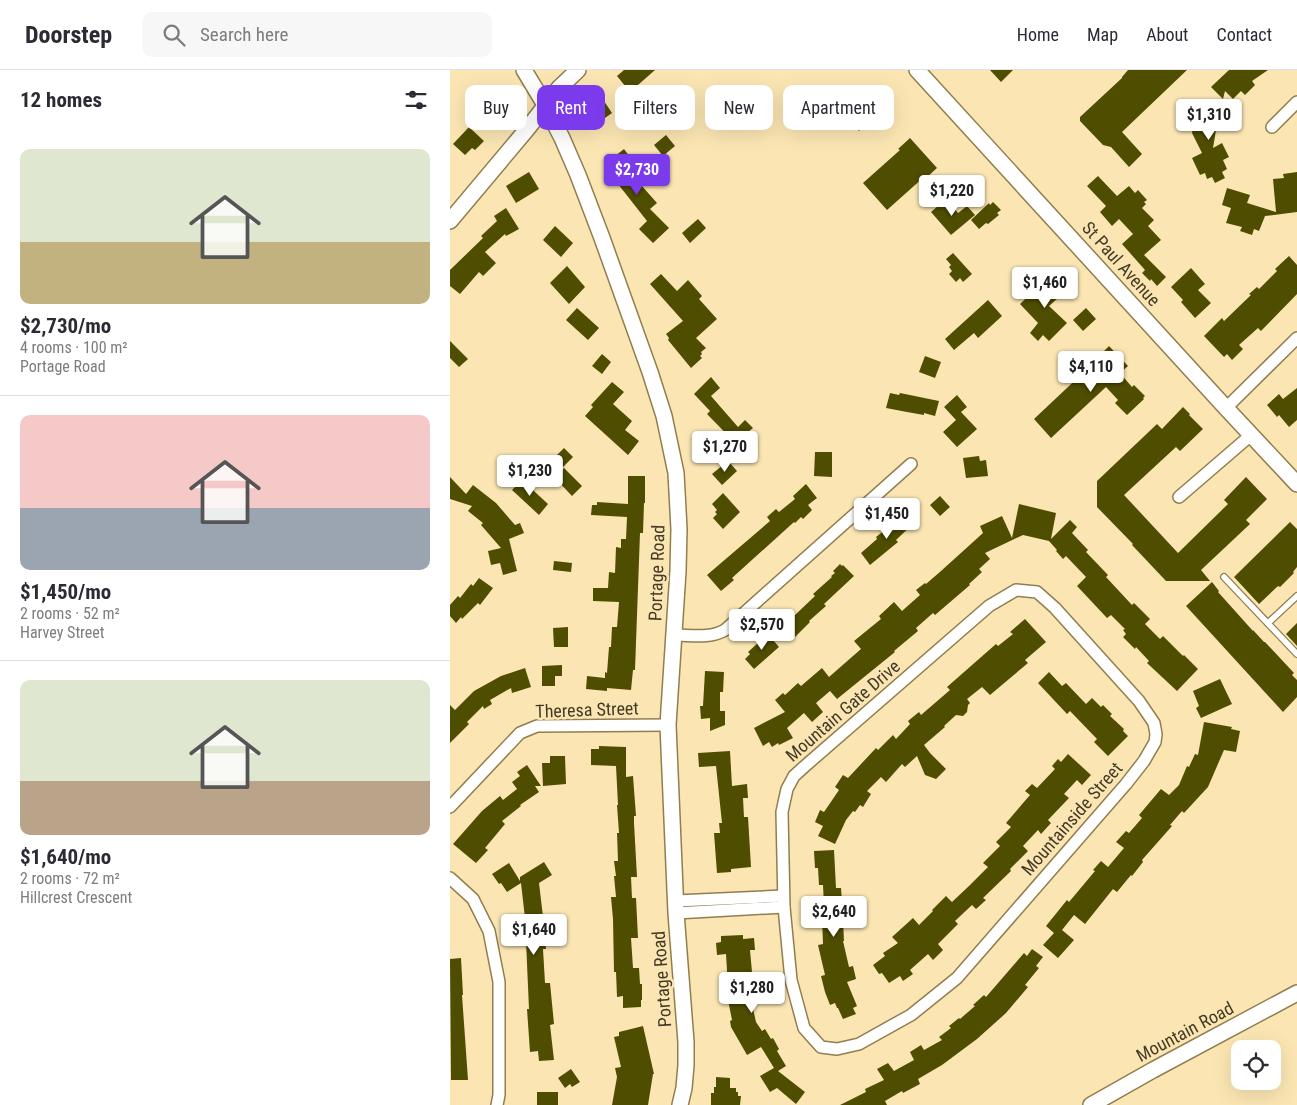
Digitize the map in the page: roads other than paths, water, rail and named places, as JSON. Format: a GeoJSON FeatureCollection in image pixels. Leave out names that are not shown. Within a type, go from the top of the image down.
{"type":"FeatureCollection","features":[{"type":"Feature","properties":{"kind":"street","name":"Portage Road"},"geometry":{"type":"LineString","coordinates":[[524,70],[537,92]]}},
{"type":"Feature","properties":{"kind":"street"},"geometry":{"type":"LineString","coordinates":[[562,85],[578,70]]}},
{"type":"Feature","properties":{"kind":"street","name":"St Paul Avenue"},"geometry":{"type":"LineString","coordinates":[[917,70],[1297,484]]}},
{"type":"Feature","properties":{"kind":"street"},"geometry":{"type":"LineString","coordinates":[[1272,127],[1297,102]]}},
{"type":"Feature","properties":{"kind":"street"},"geometry":{"type":"LineString","coordinates":[[450,222],[537,116]]}},
{"type":"Feature","properties":{"kind":"street","name":"Portage Road"},"geometry":{"type":"LineString","coordinates":[[558,130],[578,175],[602,238],[650,372],[664,416],[676,473],[679,529],[668,724],[676,907],[686,1042],[685,1080],[680,1105]]}},
{"type":"Feature","properties":{"kind":"street"},"geometry":{"type":"LineString","coordinates":[[1226,408],[1297,338]]}},
{"type":"Feature","properties":{"kind":"street"},"geometry":{"type":"LineString","coordinates":[[1179,497],[1251,435]]}},
{"type":"Feature","properties":{"kind":"street"},"geometry":{"type":"LineString","coordinates":[[674,635],[712,636],[725,630],[911,464]]}},
{"type":"Feature","properties":{"kind":"street","name":"Mountain Gate Drive"},"geometry":{"type":"LineString","coordinates":[[946,987],[911,1015],[859,1044],[837,1049],[821,1047],[804,1028],[791,980],[784,901],[782,812],[787,788],[794,776],[989,606],[1016,590],[1037,592],[1055,608],[1104,662]]}},
{"type":"Feature","properties":{"kind":"street","name":"Mountainside Street"},"geometry":{"type":"LineString","coordinates":[[946,987],[957,978],[1126,784],[1144,761],[1155,742],[1154,723],[1139,701],[1104,662]]}},
{"type":"Feature","properties":{"kind":"street","name":"Theresa Street"},"geometry":{"type":"LineString","coordinates":[[450,807],[520,733],[537,726],[668,724]]}},
{"type":"Feature","properties":{"kind":"street"},"geometry":{"type":"LineString","coordinates":[[450,878],[473,899],[489,931],[499,982],[499,1096],[497,1105]]}},
{"type":"Feature","properties":{"kind":"street"},"geometry":{"type":"LineString","coordinates":[[676,907],[784,901]]}},
{"type":"Feature","properties":{"kind":"street","name":"Mountain Road"},"geometry":{"type":"LineString","coordinates":[[1091,1105],[1297,993]]}},
{"type":"Feature","properties":{"kind":"lane"},"geometry":{"type":"LineString","coordinates":[[1224,577],[1297,654]]}},
{"type":"Feature","properties":{"kind":"lane"},"geometry":{"type":"LineString","coordinates":[[1268,623],[1297,596]]}}]}
